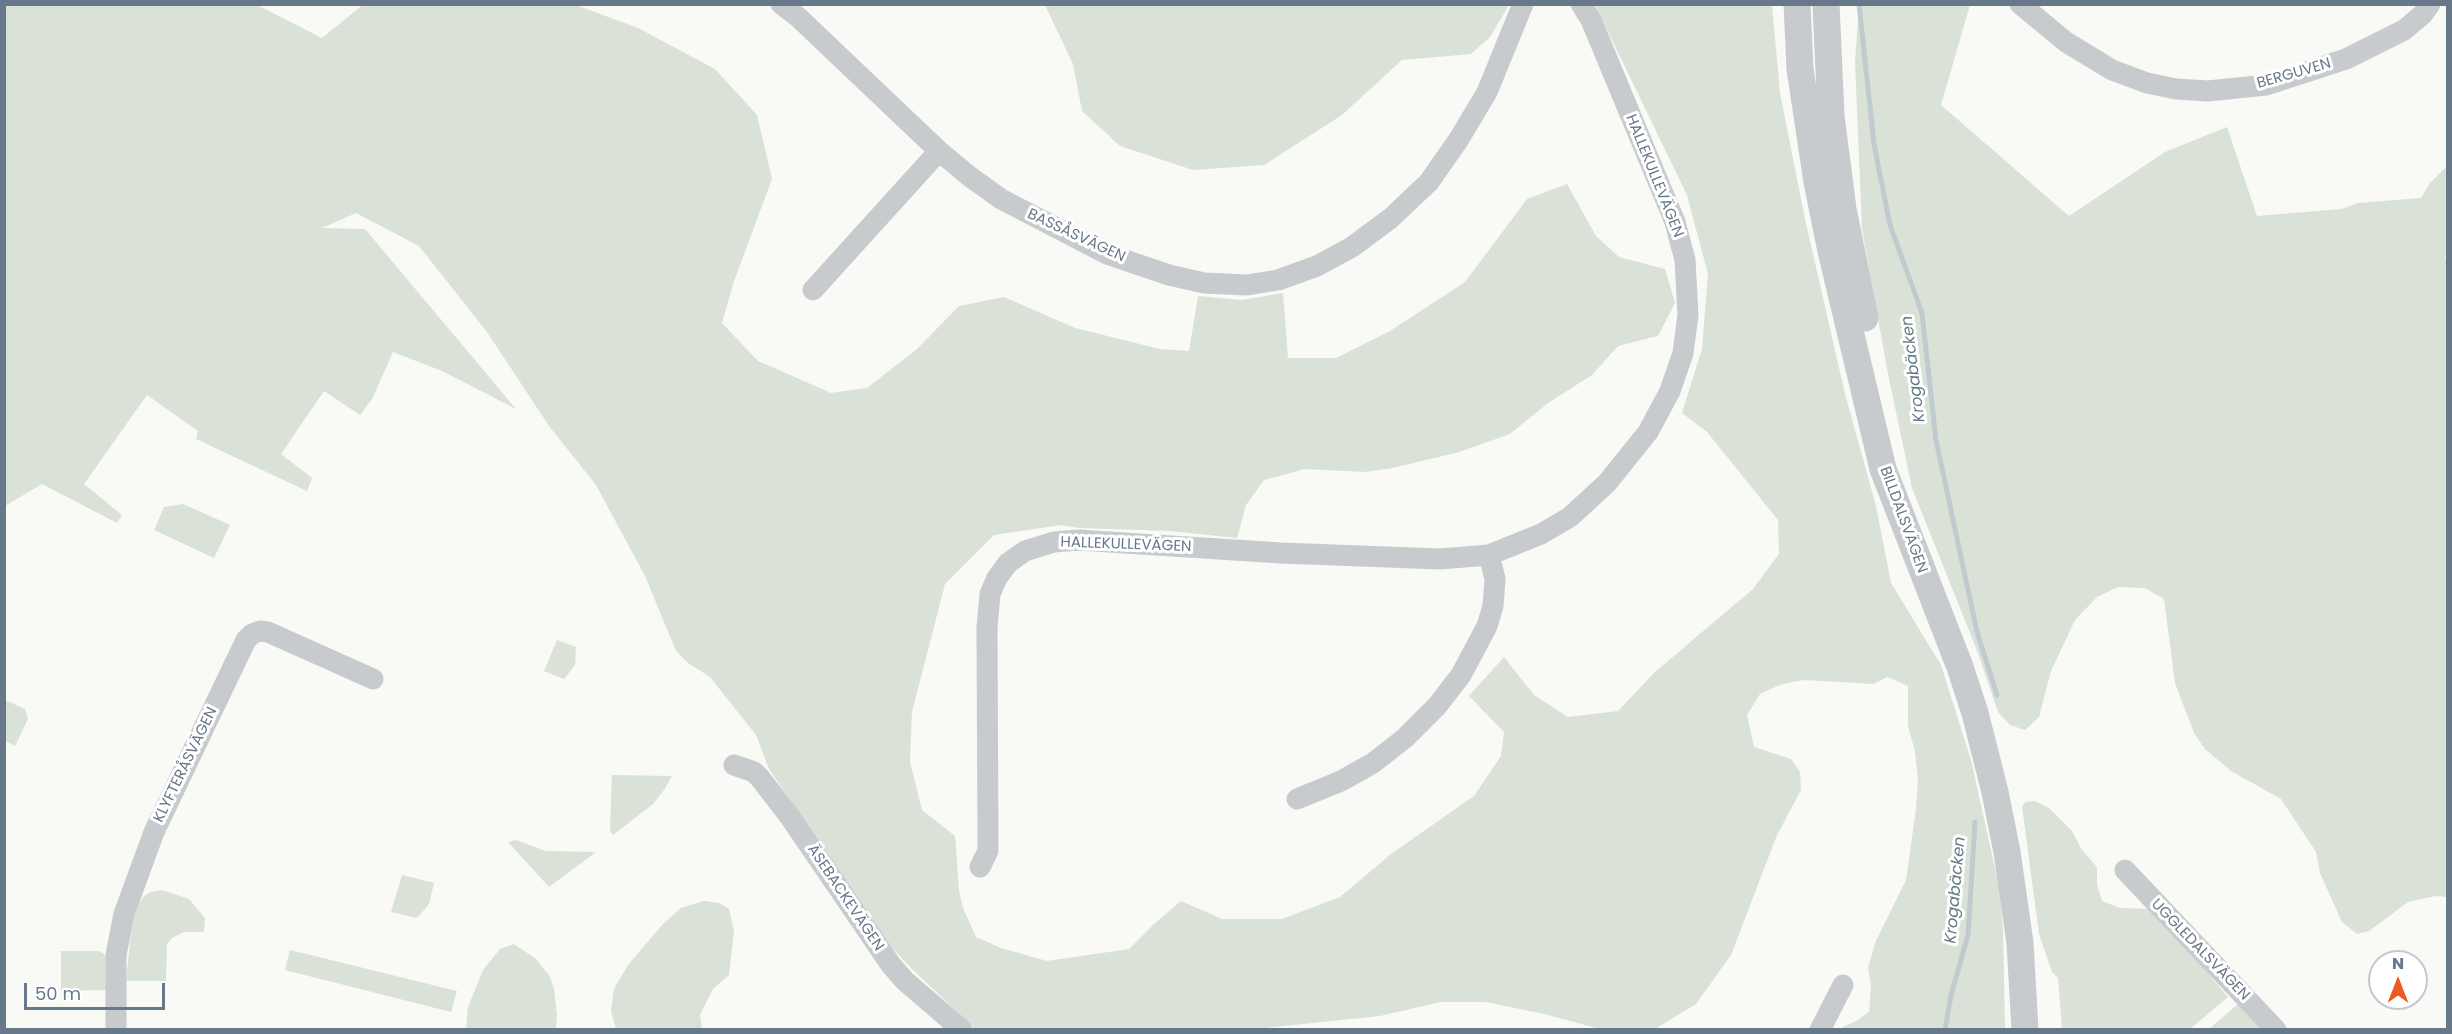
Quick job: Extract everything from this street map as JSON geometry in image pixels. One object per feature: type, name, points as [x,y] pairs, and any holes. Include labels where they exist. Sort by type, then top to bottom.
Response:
[{"type":"street","name":"BASSÅSVÄGEN","points":[[781,4],[798,17],[939,151],[1001,199],[1107,254],[1169,275],[1204,283],[1247,285],[1278,280],[1317,266],[1352,247],[1391,218],[1429,182],[1459,139],[1487,92],[1502,61],[1523,4]]},
{"type":"street","name":"HALLEKULLEVÄGEN","points":[[980,867],[988,851],[987,628],[990,594],[997,578],[1008,563],[1025,551],[1054,542],[1078,540],[1383,557],[1440,559],[1489,555],[1541,534],[1570,516],[1607,483],[1634,452],[1663,408],[1683,353],[1688,315],[1685,260],[1675,222],[1591,20],[1581,4]]},
{"type":"street","name":"BILLDALSVÄGEN","points":[[1797,4],[1800,69],[1817,182],[1880,458],[1907,535],[1960,667],[1975,713],[1995,792],[2007,852],[2020,944],[2025,1029]]},
{"type":"street","name":"BILLDALSVÄGEN","points":[[1826,4],[1831,116],[1843,209],[1876,373],[1898,466],[1912,510],[1972,663],[2003,770],[2034,944],[2040,1029]]},
{"type":"street","name":"BERGUVEN","points":[[2020,4],[2066,42],[2112,70],[2146,83],[2176,89],[2208,91],[2266,85],[2346,59],[2404,30],[2430,4]]},
{"type":"street","points":[[813,290],[939,151]]},
{"type":"street","points":[[1297,799],[1341,782],[1373,763],[1405,738],[1437,706],[1461,675],[1488,626],[1495,579],[1489,555]]},
{"type":"street","name":"KLYFTERÅSVÄGEN","points":[[116,1029],[116,955],[127,903],[154,832],[246,640],[252,634],[260,631],[268,632],[373,679]]},
{"type":"street","name":"ÄSEBACKEVÄGEN","points":[[734,765],[754,772],[760,778],[790,817],[891,965],[905,981],[962,1029]]},
{"type":"street","name":"UGGLEDALSVÄGEN","points":[[2125,870],[2276,1029]]},
{"type":"street","points":[[1820,1029],[1843,985]]},
{"type":"shaded area","points":[[364,4],[576,5],[638,28],[715,69],[757,115],[772,179],[734,281],[722,323],[758,361],[831,393],[867,388],[917,349],[959,306],[1004,297],[1075,328],[1160,349],[1189,351],[1198,296],[1242,300],[1283,293],[1288,358],[1336,358],[1390,331],[1465,282],[1527,199],[1567,184],[1596,236],[1619,257],[1665,269],[1675,303],[1658,336],[1618,346],[1592,375],[1548,403],[1510,434],[1459,452],[1393,468],[1364,472],[1305,469],[1264,480],[1246,505],[1237,538],[1170,531],[1079,528],[1061,525],[994,535],[945,584],[912,712],[910,762],[922,810],[955,836],[959,891],[963,908],[976,937],[1001,948],[1047,961],[1129,949],[1181,901],[1222,919],[1282,919],[1340,897],[1391,854],[1474,796],[1501,756],[1504,732],[1469,696],[1504,657],[1534,695],[1568,717],[1618,711],[1655,672],[1753,589],[1779,554],[1778,520],[1707,432],[1682,413],[1702,349],[1708,274],[1687,195],[1595,5],[1772,5],[1780,93],[1805,219],[1845,394],[1876,506],[1891,583],[1941,665],[1971,760],[1999,886],[2003,928],[2005,1029],[1839,1029],[1869,1012],[1871,986],[1868,968],[1875,943],[1906,880],[1916,809],[1918,780],[1915,751],[1908,726],[1908,686],[1887,677],[1874,684],[1804,680],[1782,684],[1760,694],[1747,715],[1754,747],[1791,759],[1800,772],[1801,790],[1777,835],[1731,955],[1696,1004],[1655,1029],[1600,1029],[1486,1002],[1441,1002],[1380,1016],[1255,1029],[975,1029],[882,937],[769,769],[756,735],[710,677],[688,663],[676,651],[645,576],[596,485],[549,426],[487,332],[419,246],[356,213],[322,228],[365,229],[516,409],[442,371],[393,352],[372,399],[360,415],[324,391],[281,454],[312,478],[307,491],[196,439],[198,431],[147,395],[84,484],[122,515],[117,523],[42,484],[5,506],[5,5],[257,5],[322,38]]},
{"type":"shaded area","points":[[1045,5],[1509,5],[1490,37],[1471,54],[1402,60],[1342,115],[1264,165],[1193,170],[1120,146],[1082,111],[1073,64]]},
{"type":"shaded area","points":[[1859,5],[1970,5],[1941,105],[2069,216],[2165,152],[2227,127],[2257,216],[2341,209],[2358,203],[2421,198],[2430,183],[2447,166],[2448,254],[2445,256],[2448,272],[2447,897],[2435,896],[2408,902],[2369,931],[2357,934],[2342,922],[2320,873],[2316,852],[2281,799],[2231,771],[2205,749],[2194,733],[2175,683],[2164,599],[2145,588],[2118,587],[2097,597],[2075,620],[2051,671],[2039,717],[2025,730],[2010,725],[1998,712],[1978,653],[1912,488],[1888,374],[1862,229],[1855,62]]},
{"type":"shaded area","points":[[183,504],[230,525],[214,558],[154,530],[164,507]]},
{"type":"shaded area","points":[[557,640],[576,647],[575,665],[564,679],[544,671]]},
{"type":"shaded area","points":[[5,700],[25,709],[28,719],[15,746],[5,741]]},
{"type":"shaded area","points":[[612,775],[672,776],[653,804],[613,835],[610,831]]},
{"type":"shaded area","points":[[2035,801],[2049,808],[2072,831],[2082,850],[2097,867],[2097,885],[2102,901],[2120,908],[2153,909],[2228,997],[2190,1029],[2062,1029],[2058,978],[2052,972],[2039,934],[2022,806],[2026,802]]},
{"type":"shaded area","points":[[516,840],[546,851],[596,852],[549,887],[508,842]]},
{"type":"shaded area","points":[[402,875],[434,883],[429,904],[417,918],[391,912]]},
{"type":"shaded area","points":[[162,890],[189,899],[205,918],[204,932],[184,932],[172,938],[167,944],[166,981],[126,981],[131,933],[137,906],[150,892]]},
{"type":"shaded area","points":[[704,901],[719,903],[729,909],[734,931],[729,975],[713,989],[700,1015],[702,1029],[616,1029],[611,1011],[614,989],[628,965],[662,925],[681,908]]},
{"type":"shaded area","points":[[514,944],[536,959],[550,977],[557,1015],[556,1029],[466,1029],[468,1007],[483,970],[500,949]]},
{"type":"shaded area","points":[[290,950],[457,991],[451,1012],[285,970]]},
{"type":"shaded area","points":[[61,951],[103,953],[106,957],[106,990],[61,991]]},
{"type":"shaded area","points":[[2238,1004],[2262,1030],[2208,1030]]},
{"type":"waterway","name":"Krogabäcken","points":[[1859,4],[1874,144],[1890,225],[1922,313],[1936,440],[1977,632],[1997,695]]},
{"type":"waterway","name":"Krogabäcken","points":[[1945,1030],[1951,995],[1968,935],[1975,822]]}]
